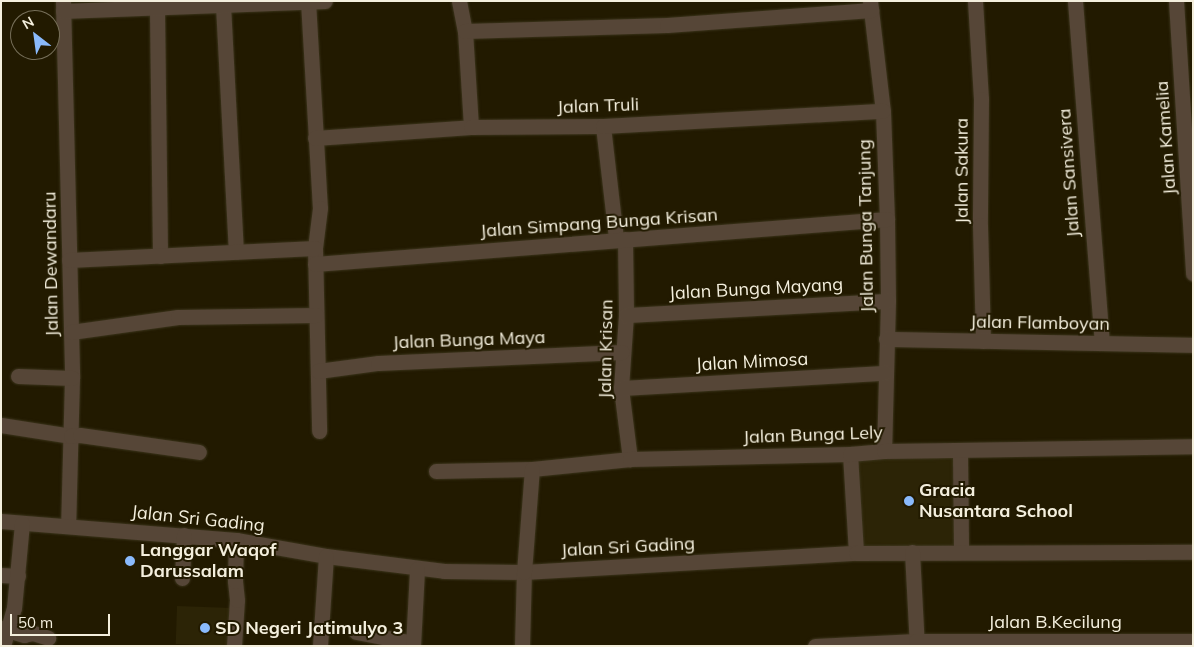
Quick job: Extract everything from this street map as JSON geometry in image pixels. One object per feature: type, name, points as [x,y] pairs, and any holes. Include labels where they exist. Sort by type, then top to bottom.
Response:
[{"type":"street","points":[[63,6],[157,9],[179,4],[223,5],[325,1]]},
{"type":"street","points":[[459,1],[465,31],[471,127]]},
{"type":"street","name":"Jalan Sakura","points":[[975,1],[981,99],[980,225],[983,341]]},
{"type":"street","name":"Jalan Sansivera","points":[[1075,1],[1102,343]]},
{"type":"street","name":"Jalan Kamelia","points":[[1176,1],[1193,273]]},
{"type":"street","points":[[308,2],[320,208],[315,248],[319,431]]},
{"type":"street","points":[[223,5],[236,252]]},
{"type":"street","name":"Jalan Dewandaru","points":[[63,6],[72,378],[68,526]]},
{"type":"street","points":[[465,31],[667,25],[871,6]]},
{"type":"street","name":"Jalan Bunga Tanjung","points":[[871,6],[883,111],[888,301],[884,451]]},
{"type":"street","points":[[157,9],[160,256]]},
{"type":"street","name":"Jalan Truli","points":[[315,138],[471,127],[603,126],[883,111]]},
{"type":"street","name":"Jalan Krisan","points":[[603,126],[621,239],[626,315],[621,388],[630,459]]},
{"type":"street","name":"Jalan Simpang Bunga Krisan","points":[[315,264],[886,219]]},
{"type":"street","points":[[69,260],[315,248]]},
{"type":"street","name":"Jalan Bunga Mayang","points":[[626,315],[888,301]]},
{"type":"street","points":[[71,332],[178,317],[316,315]]},
{"type":"street","name":"Jalan Flamboyan","points":[[886,339],[1193,345]]},
{"type":"street","name":"Jalan Bunga Maya","points":[[318,371],[378,363],[622,352]]},
{"type":"street","name":"Jalan Mimosa","points":[[621,388],[885,373]]},
{"type":"street","points":[[18,376],[72,378]]},
{"type":"street","points":[[1,425],[70,436],[199,452]]},
{"type":"street","name":"Jalan Bunga Lely","points":[[436,471],[532,470],[630,459],[850,454],[884,451],[1193,446]]},
{"type":"street","points":[[960,451],[961,551]]},
{"type":"street","points":[[850,454],[856,553]]},
{"type":"street","points":[[522,646],[524,572],[532,470]]},
{"type":"street","name":"Jalan Sri Gading","points":[[1,521],[236,540],[326,556],[417,569],[524,572],[856,553],[961,551],[1193,552]]},
{"type":"street","points":[[3,646],[4,629],[14,608],[22,523]]},
{"type":"street","points":[[182,578],[184,535]]},
{"type":"street","points":[[234,646],[237,600],[235,581],[236,540]]},
{"type":"street","points":[[912,552],[916,644]]},
{"type":"street","points":[[320,646],[326,556]]},
{"type":"street","points":[[356,632],[413,644],[417,569]]},
{"type":"street","points":[[1,576],[18,576]]},
{"type":"street","points":[[4,629],[24,636],[33,633],[48,638]]},
{"type":"street","name":"Jalan B.Kecilung","points":[[816,646],[1193,641]]},
{"type":"shaded area","name":"Gracia Nusantara School","points":[[950,455],[954,458],[954,547],[864,547],[857,462],[859,459]]},
{"type":"shaded area","name":"SD Negeri Jatimulyo 3","points":[[177,606],[232,608],[231,646],[176,644]]},
{"type":"place","name":"Gracia Nusantara School","points":[[909,501]]},
{"type":"place","name":"Langgar Waqof Darussalam","points":[[130,561]]},
{"type":"place","name":"SD Negeri Jatimulyo 3","points":[[205,628]]}]
